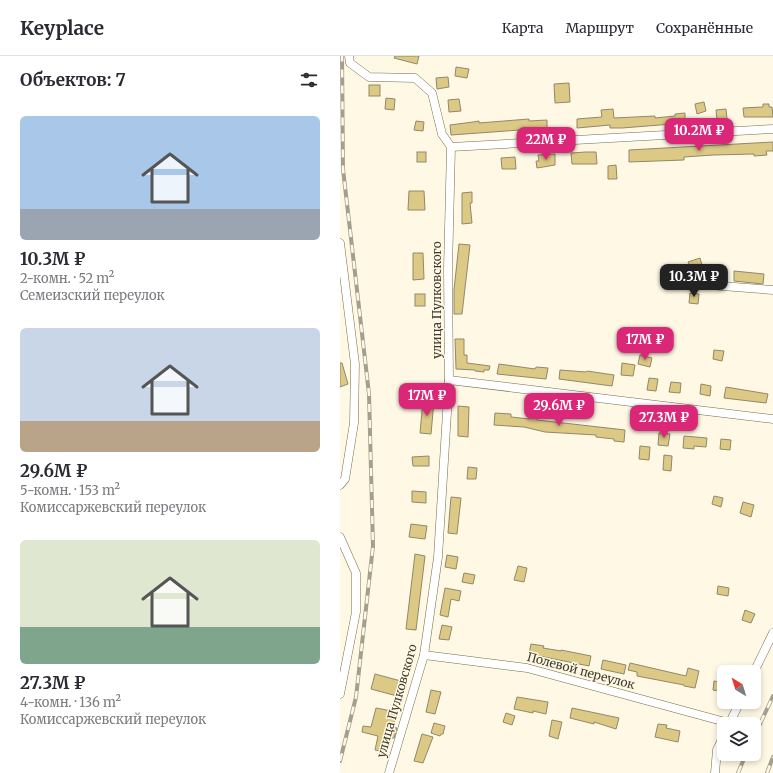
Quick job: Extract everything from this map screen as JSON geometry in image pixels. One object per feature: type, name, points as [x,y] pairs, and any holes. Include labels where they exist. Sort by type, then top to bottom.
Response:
[{"type":"street","points":[[349,56],[350,63],[369,77],[415,78],[432,93],[442,134],[451,147],[773,129]]},
{"type":"street","name":"улица Пулковского","points":[[390,773],[424,655],[438,557],[449,380],[448,269],[451,147]]},
{"type":"street","points":[[340,243],[355,364],[354,423],[345,479],[340,485]]},
{"type":"street","points":[[709,285],[773,290]]},
{"type":"street","points":[[449,380],[773,419]]},
{"type":"street","points":[[340,537],[356,573],[356,612],[340,694]]},
{"type":"street","points":[[757,665],[773,633]]},
{"type":"street","name":"Полевой переулок","points":[[424,655],[528,668],[717,721]]},
{"type":"street","points":[[715,773],[717,750]]},
{"type":"building","points":[[395,56],[419,56],[417,64],[394,58]]},
{"type":"building","points":[[456,67],[469,69],[467,78],[455,76]]},
{"type":"building","points":[[448,77],[449,87],[437,89],[436,78]]},
{"type":"building","points":[[569,83],[570,102],[555,103],[554,84]]},
{"type":"building","points":[[369,85],[380,85],[380,96],[369,96]]},
{"type":"building","points":[[386,98],[395,99],[394,110],[385,109]]},
{"type":"building","points":[[459,99],[461,111],[449,112],[448,100]]},
{"type":"building","points":[[704,102],[706,111],[697,114],[695,104]]},
{"type":"building","points":[[763,104],[769,104],[769,107],[772,107],[773,117],[744,117],[743,108],[763,107]]},
{"type":"building","points":[[613,109],[614,118],[655,116],[655,118],[675,116],[675,114],[685,113],[685,123],[622,128],[610,128],[610,125],[577,128],[577,119],[602,117],[601,110]]},
{"type":"building","points":[[726,109],[727,119],[717,120],[716,110]]},
{"type":"building","points":[[529,119],[529,121],[547,120],[547,130],[520,130],[451,135],[450,125],[479,121],[479,123]]},
{"type":"building","points":[[416,121],[424,122],[423,131],[414,130]]},
{"type":"building","points":[[773,142],[773,151],[766,151],[767,155],[713,155],[684,157],[684,160],[629,162],[629,150]]},
{"type":"building","points":[[417,152],[426,152],[426,162],[417,162]]},
{"type":"building","points":[[596,152],[597,164],[572,164],[571,153]]},
{"type":"building","points":[[555,154],[555,165],[537,168],[536,161],[539,161],[538,155]]},
{"type":"building","points":[[515,157],[516,169],[502,169],[501,158]]},
{"type":"building","points":[[616,165],[617,179],[608,179],[608,166]]},
{"type":"building","points":[[409,191],[424,191],[425,210],[408,210]]},
{"type":"building","points":[[472,192],[472,203],[470,203],[472,223],[462,224],[462,193]]},
{"type":"building","points":[[459,244],[470,245],[462,314],[454,314],[454,290]]},
{"type":"building","points":[[413,253],[423,253],[424,279],[413,280]]},
{"type":"building","points":[[700,258],[703,269],[691,272],[688,262]]},
{"type":"building","points":[[734,271],[764,274],[763,284],[734,281]]},
{"type":"building","points":[[690,293],[699,294],[698,304],[689,303]]},
{"type":"building","points":[[415,294],[425,294],[425,306],[415,306]]},
{"type":"building","points":[[455,339],[464,339],[464,355],[467,355],[467,363],[490,366],[489,370],[484,370],[484,372],[456,369]]},
{"type":"building","points":[[714,350],[724,351],[722,361],[713,359]]},
{"type":"building","points":[[640,355],[652,358],[650,367],[638,364]]},
{"type":"building","points":[[340,363],[342,363],[348,384],[340,387]]},
{"type":"building","points":[[622,363],[635,365],[633,376],[621,375]]},
{"type":"building","points":[[499,364],[535,369],[536,367],[548,368],[546,379],[497,374]]},
{"type":"building","points":[[560,370],[587,371],[614,375],[612,386],[559,379]]},
{"type":"building","points":[[649,378],[658,379],[656,391],[647,390]]},
{"type":"building","points":[[671,382],[681,383],[680,393],[669,392]]},
{"type":"building","points":[[701,384],[711,386],[710,396],[700,394]]},
{"type":"building","points":[[726,387],[768,394],[766,403],[724,398]]},
{"type":"building","points":[[423,400],[434,401],[431,434],[420,433]]},
{"type":"building","points":[[458,406],[469,407],[468,437],[458,436]]},
{"type":"building","points":[[495,413],[511,414],[511,417],[530,419],[530,417],[537,418],[537,420],[625,430],[624,442],[596,437],[596,435],[545,432],[524,427],[494,425]]},
{"type":"building","points":[[659,433],[670,434],[668,446],[658,445]]},
{"type":"building","points":[[684,436],[707,438],[706,447],[694,446],[694,449],[683,448]]},
{"type":"building","points":[[721,439],[731,440],[730,450],[720,449]]},
{"type":"building","points":[[640,446],[650,447],[649,460],[639,459]]},
{"type":"building","points":[[664,455],[672,456],[671,471],[663,470]]},
{"type":"building","points":[[429,456],[429,466],[413,466],[412,457]]},
{"type":"building","points":[[468,467],[477,468],[476,479],[467,479]]},
{"type":"building","points":[[412,491],[426,492],[426,503],[412,502]]},
{"type":"building","points":[[714,496],[723,498],[721,507],[712,504]]},
{"type":"building","points":[[451,497],[461,498],[457,534],[448,533]]},
{"type":"building","points":[[743,502],[754,505],[751,517],[740,513]]},
{"type":"building","points":[[411,524],[427,526],[425,539],[409,537]]},
{"type":"building","points":[[415,554],[425,556],[416,630],[406,629]]},
{"type":"building","points":[[447,555],[458,557],[456,569],[445,567]]},
{"type":"building","points":[[518,566],[527,568],[524,582],[514,580]]},
{"type":"building","points":[[464,573],[475,575],[473,584],[462,582]]},
{"type":"building","points":[[718,586],[729,588],[728,596],[717,594]]},
{"type":"building","points":[[445,588],[461,591],[459,601],[451,599],[448,617],[440,615]]},
{"type":"building","points":[[745,610],[755,614],[751,623],[742,620]]},
{"type":"building","points":[[442,625],[452,627],[449,640],[439,639]]},
{"type":"building","points":[[531,644],[544,646],[543,648],[591,656],[589,666],[529,654]]},
{"type":"building","points":[[603,660],[626,665],[624,674],[601,669]]},
{"type":"building","points":[[630,663],[686,676],[688,668],[699,671],[695,688],[637,676],[637,672],[628,670]]},
{"type":"building","points":[[375,674],[401,681],[397,696],[371,689]]},
{"type":"building","points":[[714,681],[717,682],[717,691],[713,690]]},
{"type":"building","points":[[431,690],[441,692],[435,714],[426,712]]},
{"type":"building","points":[[517,697],[548,702],[546,714],[514,709]]},
{"type":"building","points":[[376,708],[397,712],[393,727],[397,728],[394,738],[390,738],[387,752],[375,750],[378,736],[362,732],[363,726],[371,727]]},
{"type":"building","points":[[572,708],[619,718],[616,729],[594,722],[594,724],[570,718]]},
{"type":"building","points":[[506,713],[515,716],[512,725],[503,722]]},
{"type":"building","points":[[552,720],[562,722],[558,739],[549,736]]},
{"type":"building","points":[[434,723],[445,726],[443,734],[440,736],[431,733]]},
{"type":"building","points":[[658,724],[667,725],[666,728],[680,731],[678,742],[655,737]]},
{"type":"building","points":[[422,734],[433,737],[423,763],[414,761]]},
{"type":"railway","points":[[340,761],[356,697],[373,546],[369,394],[343,169],[342,56]]},
{"type":"railway","points":[[761,722],[773,696]]},
{"type":"railway","points":[[767,773],[773,757]]},
{"type":"railway","points":[[738,773],[743,761]]}]
